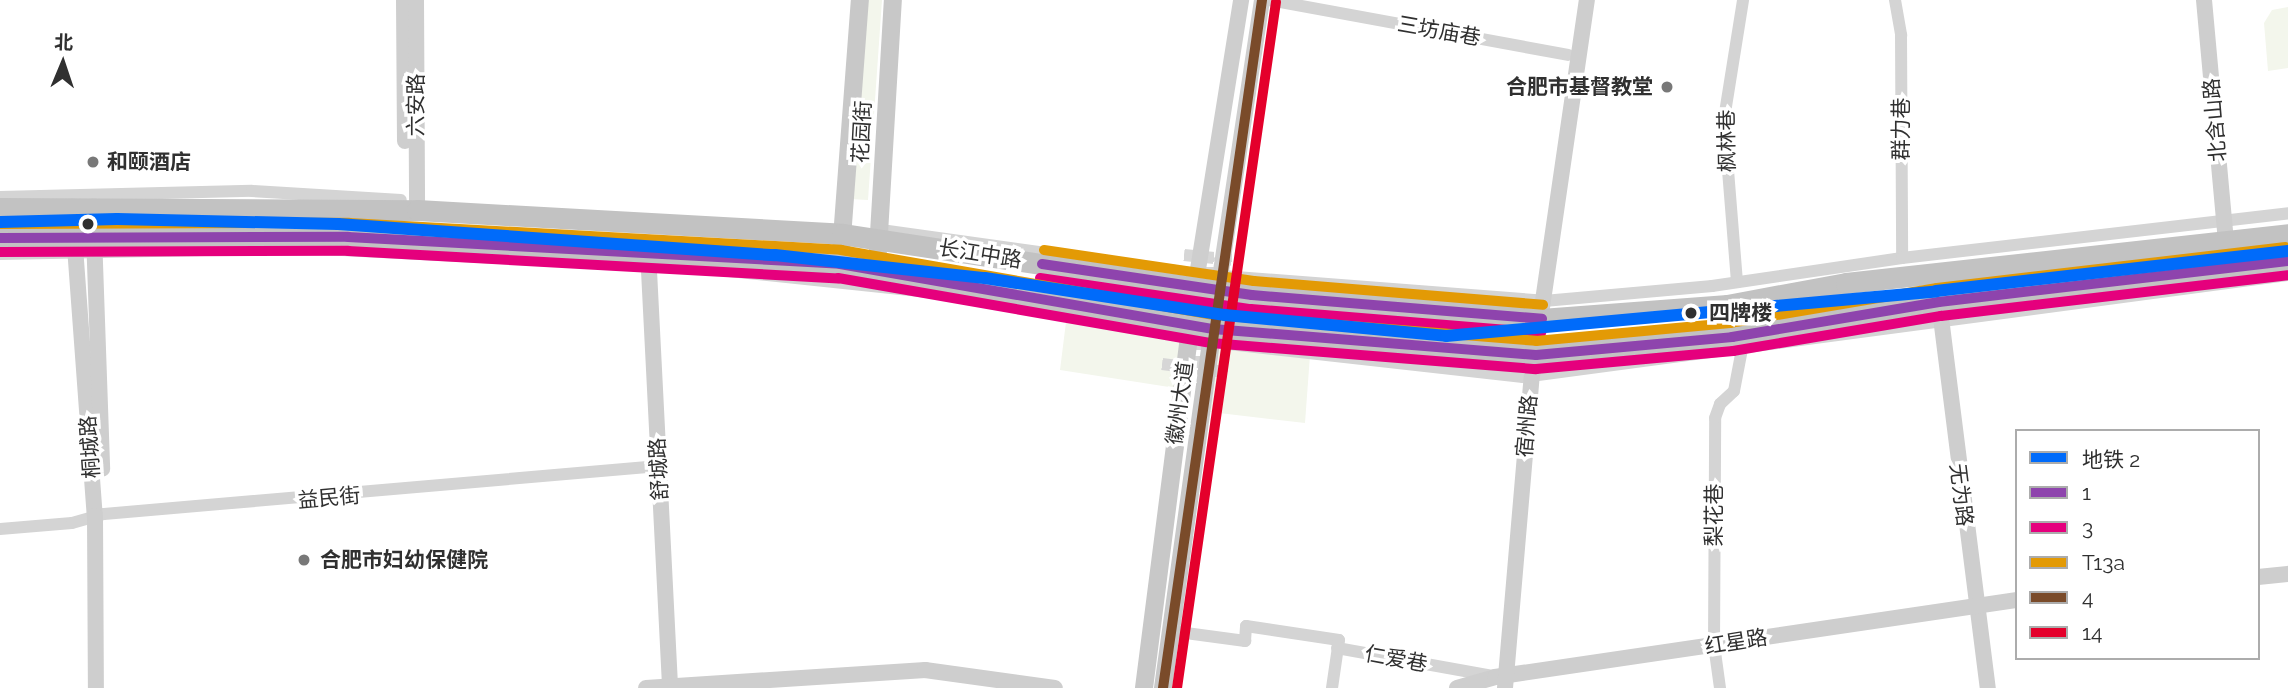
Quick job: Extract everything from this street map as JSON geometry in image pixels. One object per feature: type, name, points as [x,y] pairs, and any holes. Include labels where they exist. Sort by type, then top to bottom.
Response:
[{"type":"highway","name":"长江中路","points":[[0,208],[411,206],[843,230],[1219,284],[1538,310],[1727,305],[1846,283],[2225,229],[2288,234]]},
{"type":"highway","name":"长江中路","points":[[0,238],[85,244],[348,237],[649,258],[877,267],[1212,336],[1529,366],[1732,337],[1939,312],[2288,261]]},
{"type":"main road","name":"花园街","points":[[841,264],[860,0]]},
{"type":"main road","name":"花园街","points":[[877,267],[892,0]]},
{"type":"main road","name":"徽州大道","points":[[1144,688],[1196,281]]},
{"type":"main road","name":"徽州大道","points":[[1163,688],[1219,284]]},
{"type":"street","name":"六安路","points":[[404,0],[411,206]]},
{"type":"street","name":"六安路","points":[[411,206],[416,0]]},
{"type":"street","name":"徽州大道","points":[[1196,281],[1241,0]]},
{"type":"street","name":"徽州大道","points":[[1219,284],[1262,0]]},
{"type":"street","name":"三坊庙巷","points":[[1269,0],[1568,55]]},
{"type":"street","name":"宿州路","points":[[1538,310],[1577,0]]},
{"type":"street","name":"宿州路","points":[[1500,682],[1529,366],[1587,0]]},
{"type":"street","name":"枫林巷","points":[[1737,282],[1723,131],[1743,0]]},
{"type":"street","name":"群力巷","points":[[1895,0],[1900,35],[1902,258]]},
{"type":"street","name":"北含山路","points":[[2204,0],[2225,229]]},
{"type":"street","points":[[0,197],[252,191],[411,206]]},
{"type":"street","name":"桐城路","points":[[82,206],[99,515],[104,688]]},
{"type":"street","points":[[1538,310],[1902,258],[2225,229],[2288,213]]},
{"type":"street","points":[[0,254],[85,244]]},
{"type":"street","points":[[649,258],[967,295],[1189,331]]},
{"type":"street","name":"舒城路","points":[[649,258],[670,686]]},
{"type":"street","points":[[1529,366],[1742,349],[1939,312],[2288,275]]},
{"type":"street","name":"无为路","points":[[1939,312],[1987,688]]},
{"type":"street","name":"梨花巷","points":[[1720,688],[1714,645],[1715,418],[1720,404],[1734,391],[1742,349]]},
{"type":"street","name":"益民街","points":[[0,529],[99,515],[659,466]]},
{"type":"street","name":"桐城路","points":[[96,688],[99,515]]},
{"type":"street","points":[[2260,577],[2288,574]]},
{"type":"street","name":"红星路","points":[[1457,688],[1714,645],[1975,604],[2015,600]]},
{"type":"street","name":"仁爱巷","points":[[1171,631],[1245,641],[1246,626],[1339,640],[1337,648],[1500,682]]},
{"type":"street","points":[[1332,688],[1337,648]]},
{"type":"street","points":[[646,688],[925,670],[1055,688]]},
{"type":"shaded area","points":[[865,0],[882,0],[868,200],[849,199]]},
{"type":"shaded area","points":[[2288,7],[2288,68],[2268,71],[2264,23],[2272,10]]},
{"type":"shaded area","points":[[1067,314],[1189,337],[1182,389],[1060,370]]},
{"type":"shaded area","points":[[1211,342],[1310,355],[1305,423],[1202,411]]},
{"type":"tunnel","points":[[1184,255],[1235,260]]},
{"type":"tunnel","points":[[1196,368],[1209,257]]},
{"type":"tunnel","points":[[1162,364],[1232,373]]},
{"type":"metro line","name":"2","points":[[0,222],[117,219],[338,224],[775,255],[985,278],[1225,315],[1446,336],[1936,291],[2288,251]]},
{"type":"transit line","name":"4","points":[[1163,688],[1262,0]]},
{"type":"transit line","name":"14","points":[[1177,688],[1276,2]]},
{"type":"transit line","name":"T13a","points":[[0,224],[349,223],[841,250],[1215,315],[1536,341],[1730,323],[1937,288],[2286,247]]},
{"type":"transit line","name":"1","points":[[0,238],[348,237],[840,264],[1213,329],[1536,355],[1732,337],[1939,302],[2288,261]]},
{"type":"transit line","name":"T13a","points":[[1044,250],[1254,281],[1543,305]]},
{"type":"transit line","name":"3","points":[[0,252],[348,251],[838,278],[1211,343],[1536,369],[1733,351],[1941,316],[2288,275]]},
{"type":"transit line","name":"1","points":[[1042,264],[1252,295],[1542,319]]},
{"type":"transit line","name":"3","points":[[1040,278],[1251,309],[1541,333]]},
{"type":"place","name":"合肥市基督教堂","points":[[1667,87]]},
{"type":"place","name":"和颐酒店","points":[[93,162]]},
{"type":"place","name":"四牌楼","points":[[1691,313]]},
{"type":"place","name":"合肥市妇幼保健院","points":[[304,560]]}]
